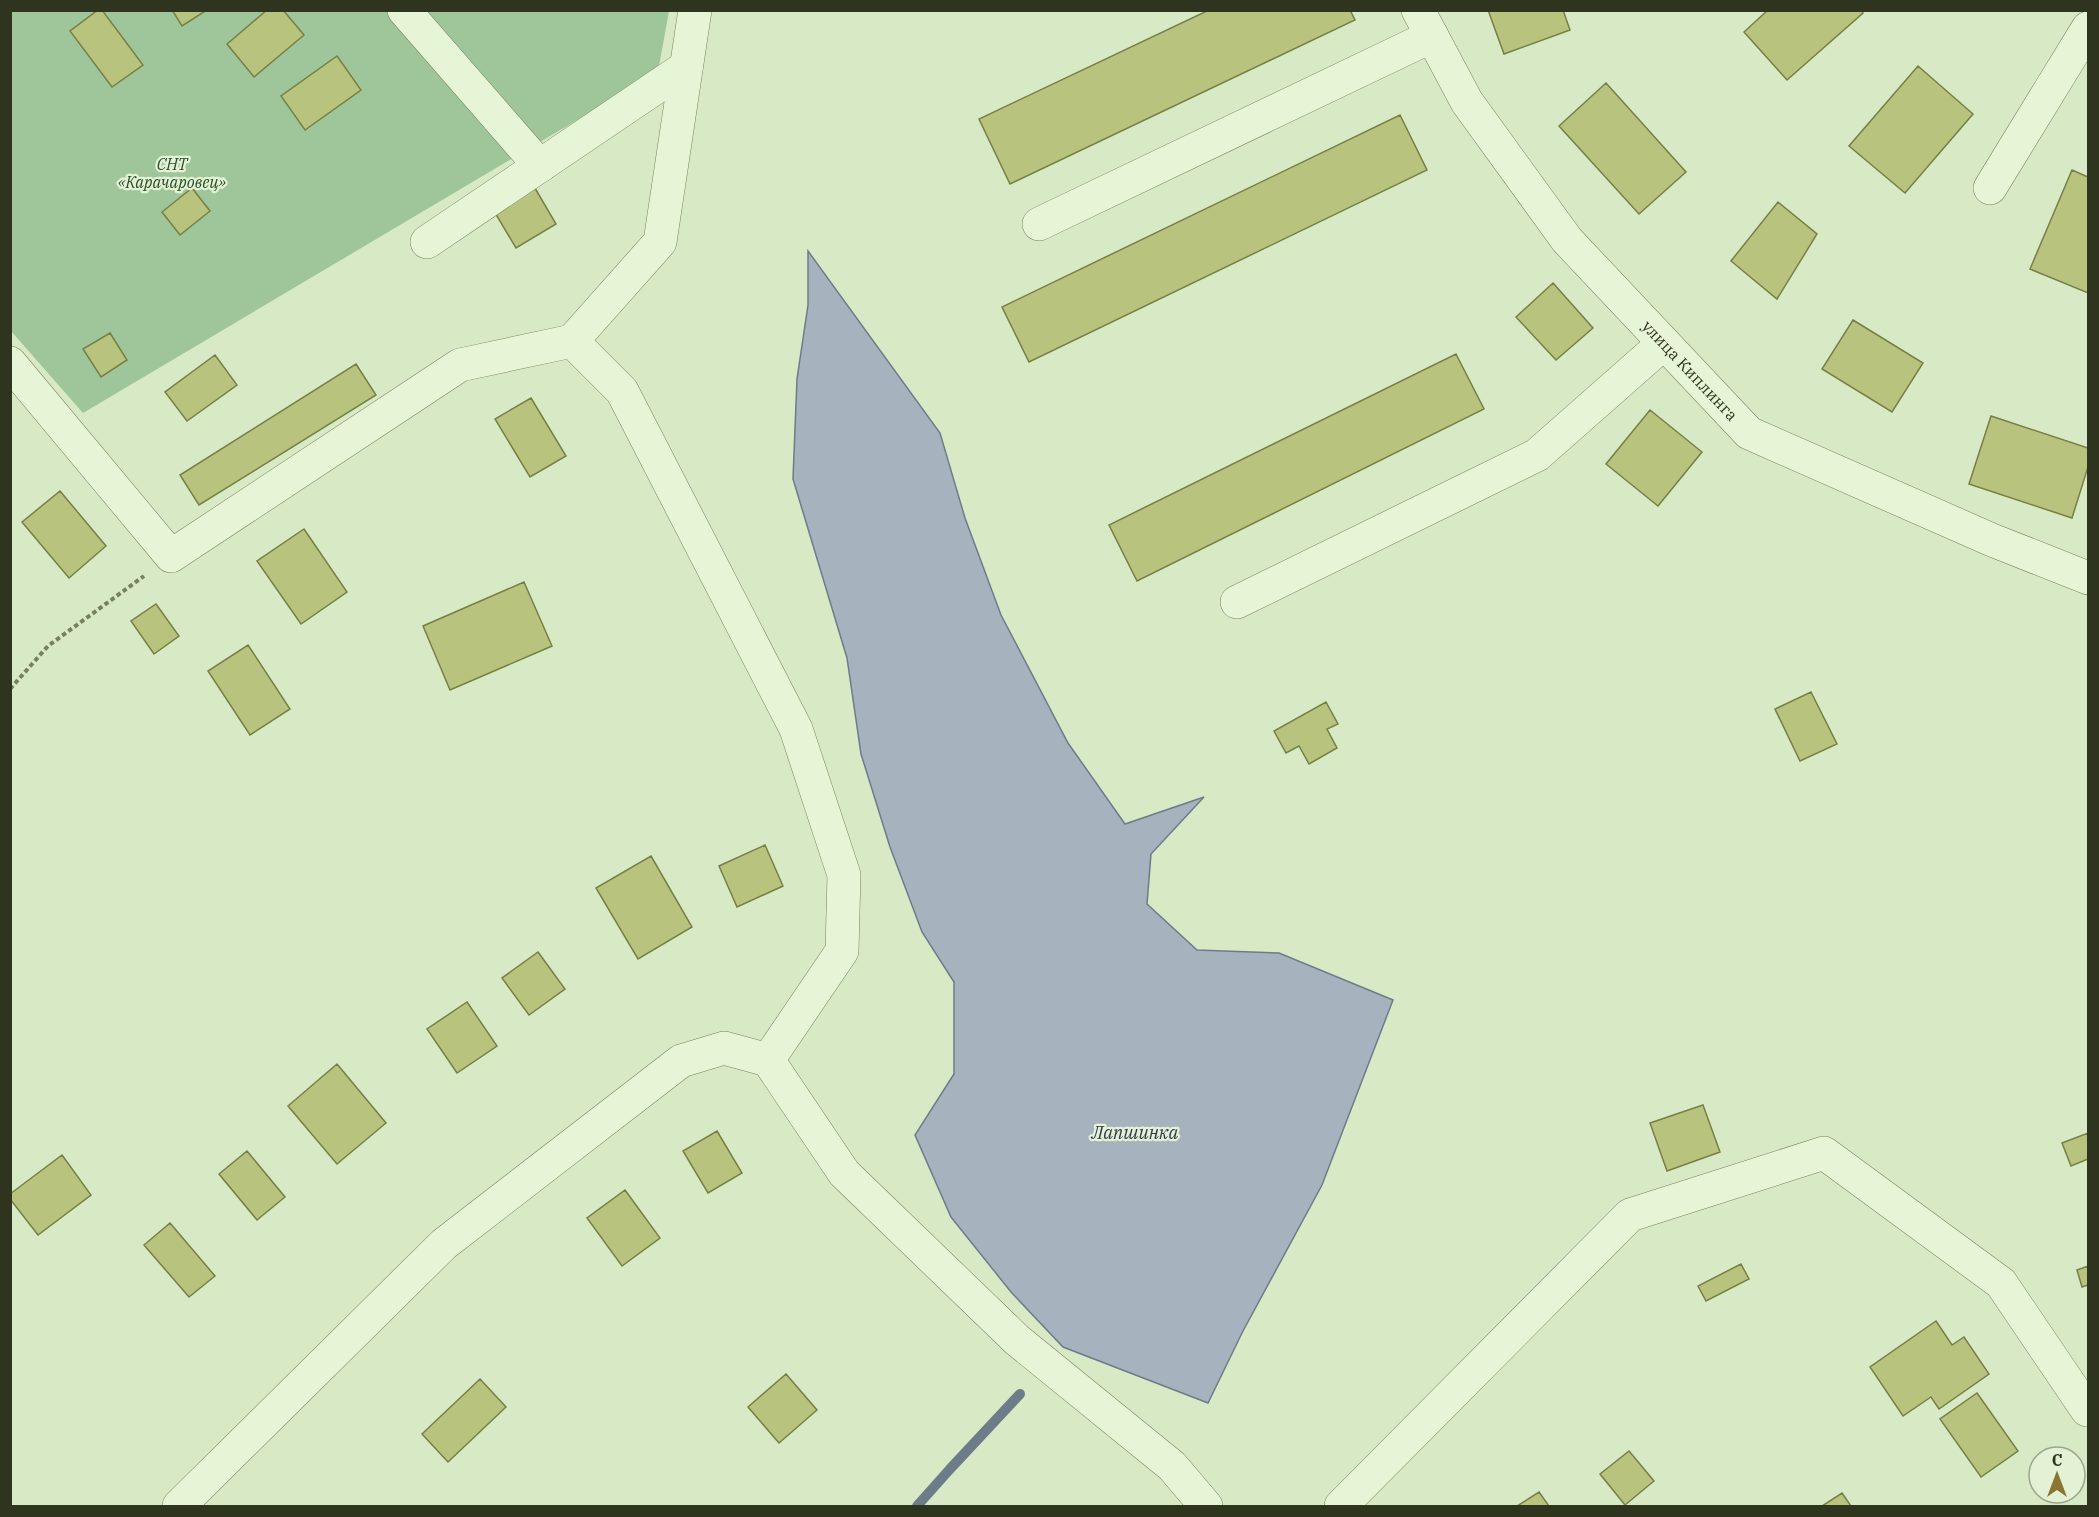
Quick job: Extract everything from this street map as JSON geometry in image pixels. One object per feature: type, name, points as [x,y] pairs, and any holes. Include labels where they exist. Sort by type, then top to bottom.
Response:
[{"type":"street","points":[[404,10],[540,166]]},
{"type":"street","points":[[10,363],[171,556],[460,365],[572,341],[660,242],[695,10]]},
{"type":"street","points":[[1040,224],[1425,23]]},
{"type":"street","name":"улица Киплинга","points":[[1425,23],[1467,102],[1567,240],[1749,434],[1992,540],[2088,578]]},
{"type":"street","points":[[1990,188],[2088,28]]},
{"type":"street","points":[[427,242],[686,68]]},
{"type":"street","points":[[572,341],[622,390],[791,719],[844,875],[842,951],[768,1060]]},
{"type":"street","points":[[1237,602],[1537,455],[1664,343]]},
{"type":"street","points":[[178,1506],[444,1244],[681,1061],[724,1048],[768,1060],[844,1173],[1017,1340],[1172,1466],[1206,1506]]},
{"type":"street","points":[[1341,1506],[1630,1215],[1824,1153],[2001,1283],[2087,1410]]},
{"type":"path","points":[[10,689],[48,646],[171,556]]},
{"type":"green space","name":"СНТ «Карачаровец»","points":[[10,11],[669,11],[658,72],[83,413],[11,331]]},
{"type":"water","name":"Лапшинка","points":[[808,251],[940,433],[965,518],[1001,615],[1068,743],[1125,824],[1204,797],[1151,854],[1147,904],[1197,950],[1279,953],[1393,1000],[1322,1185],[1243,1331],[1208,1403],[1063,1347],[1011,1292],[951,1217],[915,1135],[954,1074],[954,982],[922,932],[890,847],[861,754],[847,658],[793,479],[797,379],[808,305]]},
{"type":"building","points":[[98,10],[102,10],[143,65],[112,87],[70,31]]},
{"type":"building","points":[[172,10],[207,10],[182,26]]},
{"type":"building","points":[[267,10],[283,10],[304,35],[254,77],[227,44]]},
{"type":"building","points":[[1209,10],[1350,10],[1355,20],[1010,184],[979,119]]},
{"type":"building","points":[[1488,10],[1563,10],[1570,30],[1504,54]]},
{"type":"building","points":[[1768,10],[1861,10],[1863,13],[1787,80],[1744,32]]},
{"type":"building","points":[[337,56],[361,90],[305,130],[281,96]]},
{"type":"building","points":[[1918,66],[1973,114],[1905,193],[1849,146]]},
{"type":"building","points":[[1606,83],[1686,172],[1639,214],[1559,126]]},
{"type":"building","points":[[1400,115],[1427,170],[1029,362],[1002,307]]},
{"type":"building","points":[[2072,170],[2088,177],[2088,293],[2030,269]]},
{"type":"building","points":[[532,183],[556,224],[516,248],[491,206]]},
{"type":"building","points":[[192,188],[210,211],[180,235],[162,212]]},
{"type":"building","points":[[1778,202],[1817,234],[1777,299],[1731,261]]},
{"type":"building","points":[[1553,283],[1593,328],[1556,360],[1516,317]]},
{"type":"building","points":[[1853,320],[1923,363],[1892,412],[1822,369]]},
{"type":"building","points":[[110,333],[127,360],[101,377],[83,349]]},
{"type":"building","points":[[1456,354],[1484,409],[1137,581],[1109,525]]},
{"type":"building","points":[[215,355],[237,385],[187,421],[165,392]]},
{"type":"building","points":[[356,364],[376,395],[199,505],[180,475]]},
{"type":"building","points":[[531,398],[566,456],[530,477],[495,419]]},
{"type":"building","points":[[1650,410],[1702,452],[1658,506],[1606,464]]},
{"type":"building","points":[[1991,416],[2088,448],[2088,467],[2072,518],[1969,484]]},
{"type":"building","points":[[60,491],[106,546],[69,578],[22,522]]},
{"type":"building","points":[[304,529],[347,592],[301,624],[257,561]]},
{"type":"building","points":[[524,582],[552,646],[450,690],[423,626]]},
{"type":"building","points":[[156,604],[179,636],[154,654],[131,621]]},
{"type":"building","points":[[248,645],[290,709],[250,735],[208,671]]},
{"type":"building","points":[[1811,692],[1837,744],[1800,761],[1775,709]]},
{"type":"building","points":[[1326,702],[1338,724],[1327,729],[1337,748],[1309,764],[1299,746],[1286,753],[1274,731]]},
{"type":"building","points":[[765,845],[783,886],[737,907],[719,866]]},
{"type":"building","points":[[651,856],[692,927],[638,959],[596,888]]},
{"type":"building","points":[[538,952],[565,989],[529,1015],[502,978]]},
{"type":"building","points":[[467,1002],[497,1046],[457,1073],[427,1029]]},
{"type":"building","points":[[337,1064],[386,1123],[337,1164],[288,1106]]},
{"type":"building","points":[[1703,1105],[1720,1152],[1667,1171],[1650,1123]]},
{"type":"building","points":[[717,1131],[742,1173],[708,1193],[683,1151]]},
{"type":"building","points":[[2088,1133],[2088,1159],[2071,1166],[2062,1143]]},
{"type":"building","points":[[247,1151],[285,1197],[257,1220],[219,1174]]},
{"type":"building","points":[[62,1155],[91,1195],[38,1235],[10,1199],[10,1194]]},
{"type":"building","points":[[625,1190],[660,1238],[622,1266],[587,1218]]},
{"type":"building","points":[[170,1223],[215,1276],[189,1297],[144,1245]]},
{"type":"building","points":[[1741,1264],[1749,1279],[1706,1301],[1698,1286]]},
{"type":"building","points":[[2088,1266],[2088,1285],[2082,1287],[2077,1270]]},
{"type":"building","points":[[1936,1321],[1952,1345],[1964,1337],[1989,1374],[1939,1409],[1931,1397],[1903,1416],[1870,1367]]},
{"type":"building","points":[[786,1374],[817,1410],[779,1443],[748,1407]]},
{"type":"building","points":[[480,1379],[506,1407],[448,1462],[422,1434]]},
{"type":"building","points":[[1977,1393],[2018,1451],[1981,1477],[1940,1419]]},
{"type":"building","points":[[1629,1451],[1654,1481],[1625,1505],[1600,1474]]},
{"type":"building","points":[[1539,1492],[1549,1506],[1517,1506]]},
{"type":"building","points":[[1842,1493],[1851,1506],[1822,1506]]},
{"type":"waterway","points":[[917,1506],[1020,1394]]}]
